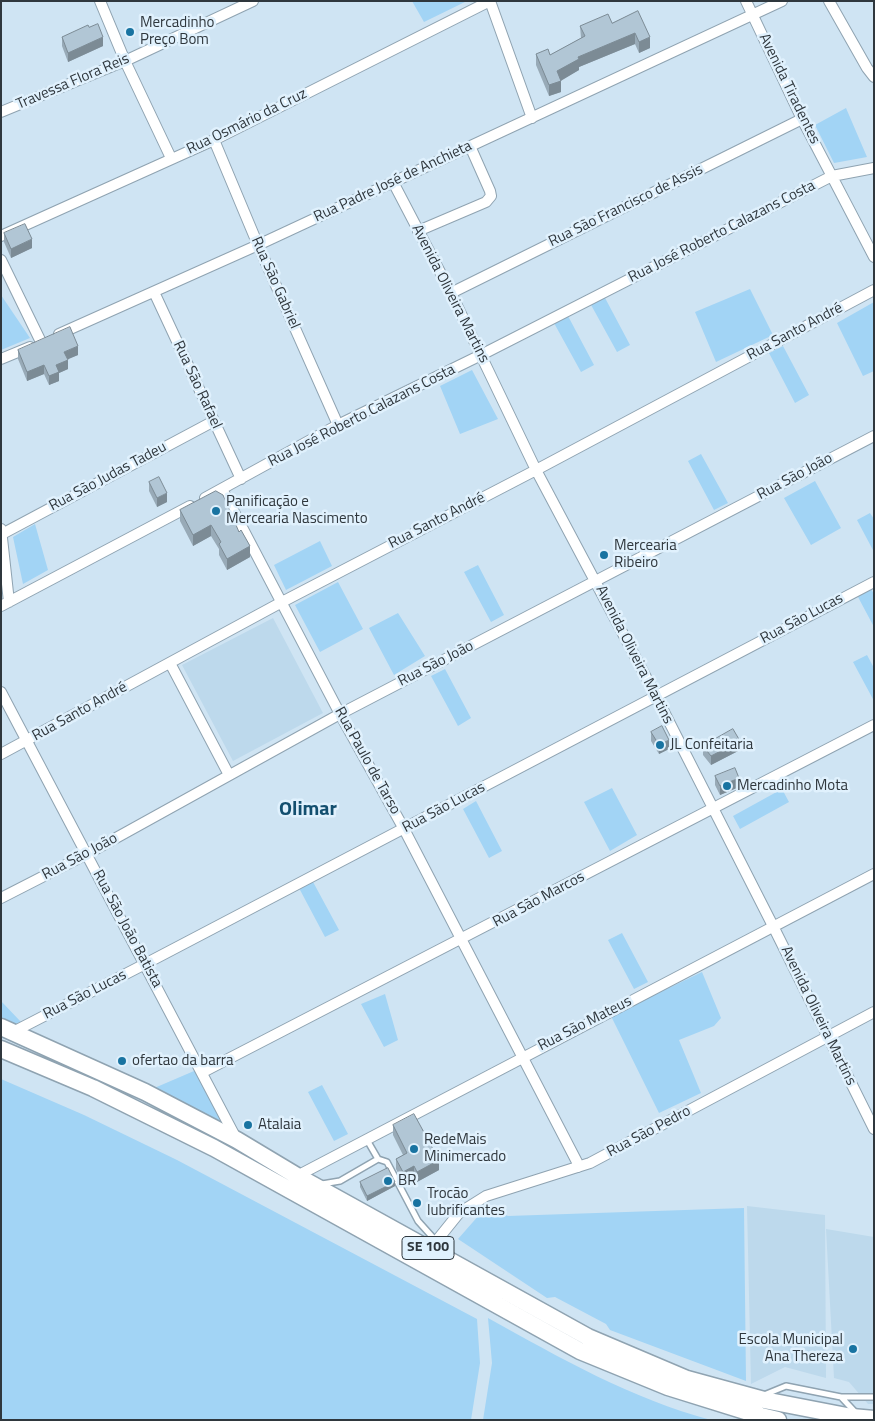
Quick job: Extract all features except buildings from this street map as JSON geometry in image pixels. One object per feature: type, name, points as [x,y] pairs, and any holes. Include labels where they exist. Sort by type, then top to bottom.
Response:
[{"type":"main road","name":"SE 100","points":[[7,1029],[145,1092],[238,1140],[297,1176],[433,1245],[459,1266],[590,1347],[687,1379],[758,1398],[868,1419]]},
{"type":"main road","name":"SE 100","points":[[1,1049],[93,1088],[214,1148],[668,1387],[778,1420]]},
{"type":"street","points":[[100,1],[125,61],[171,158]]},
{"type":"street","name":"Travessa Flora Reis","points":[[1,112],[125,61],[253,1]]},
{"type":"street","points":[[490,1],[532,118]]},
{"type":"street","name":"Rua Osmário da Cruz","points":[[1,236],[214,140],[490,1]]},
{"type":"street","name":"Avenida Tiradentes","points":[[746,1],[802,119],[874,258]]},
{"type":"street","name":"Rua Padre José de Anchieta","points":[[1,359],[258,245],[754,16],[782,1]]},
{"type":"street","points":[[829,1],[874,77]]},
{"type":"street","name":"Rua São Francisco de Assis","points":[[450,293],[802,119]]},
{"type":"street","name":"Rua São Gabriel","points":[[214,140],[258,245],[338,425]]},
{"type":"street","points":[[418,231],[486,202],[491,196],[470,146]]},
{"type":"street","points":[[832,176],[874,168]]},
{"type":"street","name":"Rua José Roberto Calazans Costa","points":[[5,604],[241,479],[338,425],[832,176]]},
{"type":"street","name":"Avenida Oliveira Martins","points":[[393,182],[450,293],[536,470],[656,696],[874,1128]]},
{"type":"street","points":[[1,260],[41,342]]},
{"type":"street","name":"Rua Santo André","points":[[1,754],[282,602],[536,470],[874,290]]},
{"type":"street","name":"Rua São Rafael","points":[[154,292],[241,479]]},
{"type":"street","name":"Rua São Judas Tadeu","points":[[2,534],[214,421]]},
{"type":"street","name":"Rua São João","points":[[1,898],[87,854],[340,714],[874,436]]},
{"type":"street","name":"Rua Paulo de Tarso","points":[[222,489],[340,714],[404,828],[578,1167]]},
{"type":"street","points":[[1,529],[5,604]]},
{"type":"street","name":"Rua São Lucas","points":[[7,1029],[145,964],[874,582]]},
{"type":"street","points":[[170,663],[229,775]]},
{"type":"street","name":"Rua São João Batista","points":[[1,692],[238,1140]]},
{"type":"street","name":"Rua São Marcos","points":[[203,1072],[874,725]]},
{"type":"street","name":"Rua São Mateus","points":[[297,1176],[874,874]]},
{"type":"street","name":"Rua São Pedro","points":[[433,1245],[459,1213],[486,1196],[590,1163],[874,1012]]},
{"type":"lane","points":[[366,1139],[378,1159],[387,1162],[433,1245]]},
{"type":"lane","points":[[314,1185],[340,1182],[378,1159]]},
{"type":"lane","points":[[758,1398],[786,1386],[840,1397],[874,1397]]},
{"type":"lane","points":[[840,1397],[868,1419]]},
{"type":"shaded area","points":[[412,1],[467,1],[424,22]]},
{"type":"shaded area","points":[[846,108],[867,157],[834,163],[815,125]]},
{"type":"shaded area","points":[[750,289],[773,335],[716,362],[695,312]]},
{"type":"shaded area","points":[[1,295],[30,338],[1,350]]},
{"type":"shaded area","points":[[604,296],[630,345],[617,352],[590,303]]},
{"type":"shaded area","points":[[874,302],[874,371],[863,376],[837,323]]},
{"type":"shaded area","points":[[568,316],[594,365],[581,372],[554,323]]},
{"type":"shaded area","points":[[783,346],[809,395],[795,403],[769,353]]},
{"type":"shaded area","points":[[472,370],[498,419],[460,434],[440,386]]},
{"type":"shaded area","points":[[701,454],[728,503],[714,510],[688,461]]},
{"type":"shaded area","points":[[815,481],[841,528],[811,545],[784,498]]},
{"type":"shaded area","points":[[870,513],[874,519],[874,552],[857,520]]},
{"type":"shaded area","points":[[35,524],[48,570],[23,584],[13,537]]},
{"type":"shaded area","points":[[320,541],[332,566],[286,590],[274,565]]},
{"type":"shaded area","points":[[478,565],[504,615],[491,622],[464,572]]},
{"type":"shaded area","points":[[338,582],[363,629],[320,652],[295,605]]},
{"type":"shaded area","points":[[871,589],[874,594],[874,627],[858,597]]},
{"type":"shaded area","points":[[398,613],[425,656],[394,675],[369,628]]},
{"type":"shaded area","points":[[273,618],[323,713],[233,761],[182,665]]},
{"type":"shaded area","points":[[867,655],[874,668],[874,701],[853,662]]},
{"type":"shaded area","points":[[445,669],[471,718],[458,726],[431,676]]},
{"type":"shaded area","points":[[612,788],[637,835],[610,851],[584,802]]},
{"type":"shaded area","points":[[782,789],[789,802],[740,829],[733,816]]},
{"type":"shaded area","points":[[476,801],[502,851],[489,858],[463,809]]},
{"type":"shaded area","points":[[312,880],[339,930],[325,937],[299,888]]},
{"type":"shaded area","points":[[622,933],[648,982],[634,989],[608,940]]},
{"type":"shaded area","points":[[702,972],[721,1018],[714,1026],[679,1040],[701,1093],[659,1113],[611,1016]]},
{"type":"shaded area","points":[[385,994],[398,1040],[384,1047],[361,1004]]},
{"type":"shaded area","points":[[1,1001],[21,1022],[10,1025],[1,1021]]},
{"type":"shaded area","points":[[201,1068],[237,1140],[145,1092]]},
{"type":"shaded area","points":[[1,1079],[84,1115],[177,1160],[477,1319],[480,1363],[471,1420],[1,1420]]},
{"type":"shaded area","points":[[322,1085],[348,1134],[334,1141],[308,1092]]},
{"type":"shaded area","points":[[487,1206],[508,1216],[744,1208],[746,1381],[610,1330],[606,1324],[555,1297],[547,1298],[458,1239]]},
{"type":"shaded area","points":[[747,1206],[825,1215],[826,1378],[785,1367],[751,1384]]},
{"type":"shaded area","points":[[826,1229],[874,1237],[874,1404],[868,1404],[849,1382],[834,1378]]},
{"type":"shaded area","points":[[488,1318],[569,1362],[625,1389],[653,1401],[711,1420],[483,1420],[492,1363]]},
{"type":"place","name":"Mercadinho Preço Bom","points":[[130,32]]},
{"type":"place","name":"Panificação e Mercearia Nascimento","points":[[216,511]]},
{"type":"place","name":"Mercearia Ribeiro","points":[[604,555]]},
{"type":"place","name":"JL Confeitaria","points":[[660,745]]},
{"type":"place","name":"Mercadinho Mota","points":[[727,786]]},
{"type":"place","name":"ofertao da barra","points":[[122,1061]]},
{"type":"place","name":"Atalaia","points":[[248,1125]]},
{"type":"place","name":"RedeMais Minimercado","points":[[414,1149]]},
{"type":"place","name":"BR","points":[[388,1181]]},
{"type":"place","name":"Trocão lubrificantes","points":[[417,1203]]},
{"type":"place","name":"Escola Municipal Ana Thereza","points":[[853,1349]]},
{"type":"district","name":"Olimar","points":[[308,810]]}]
